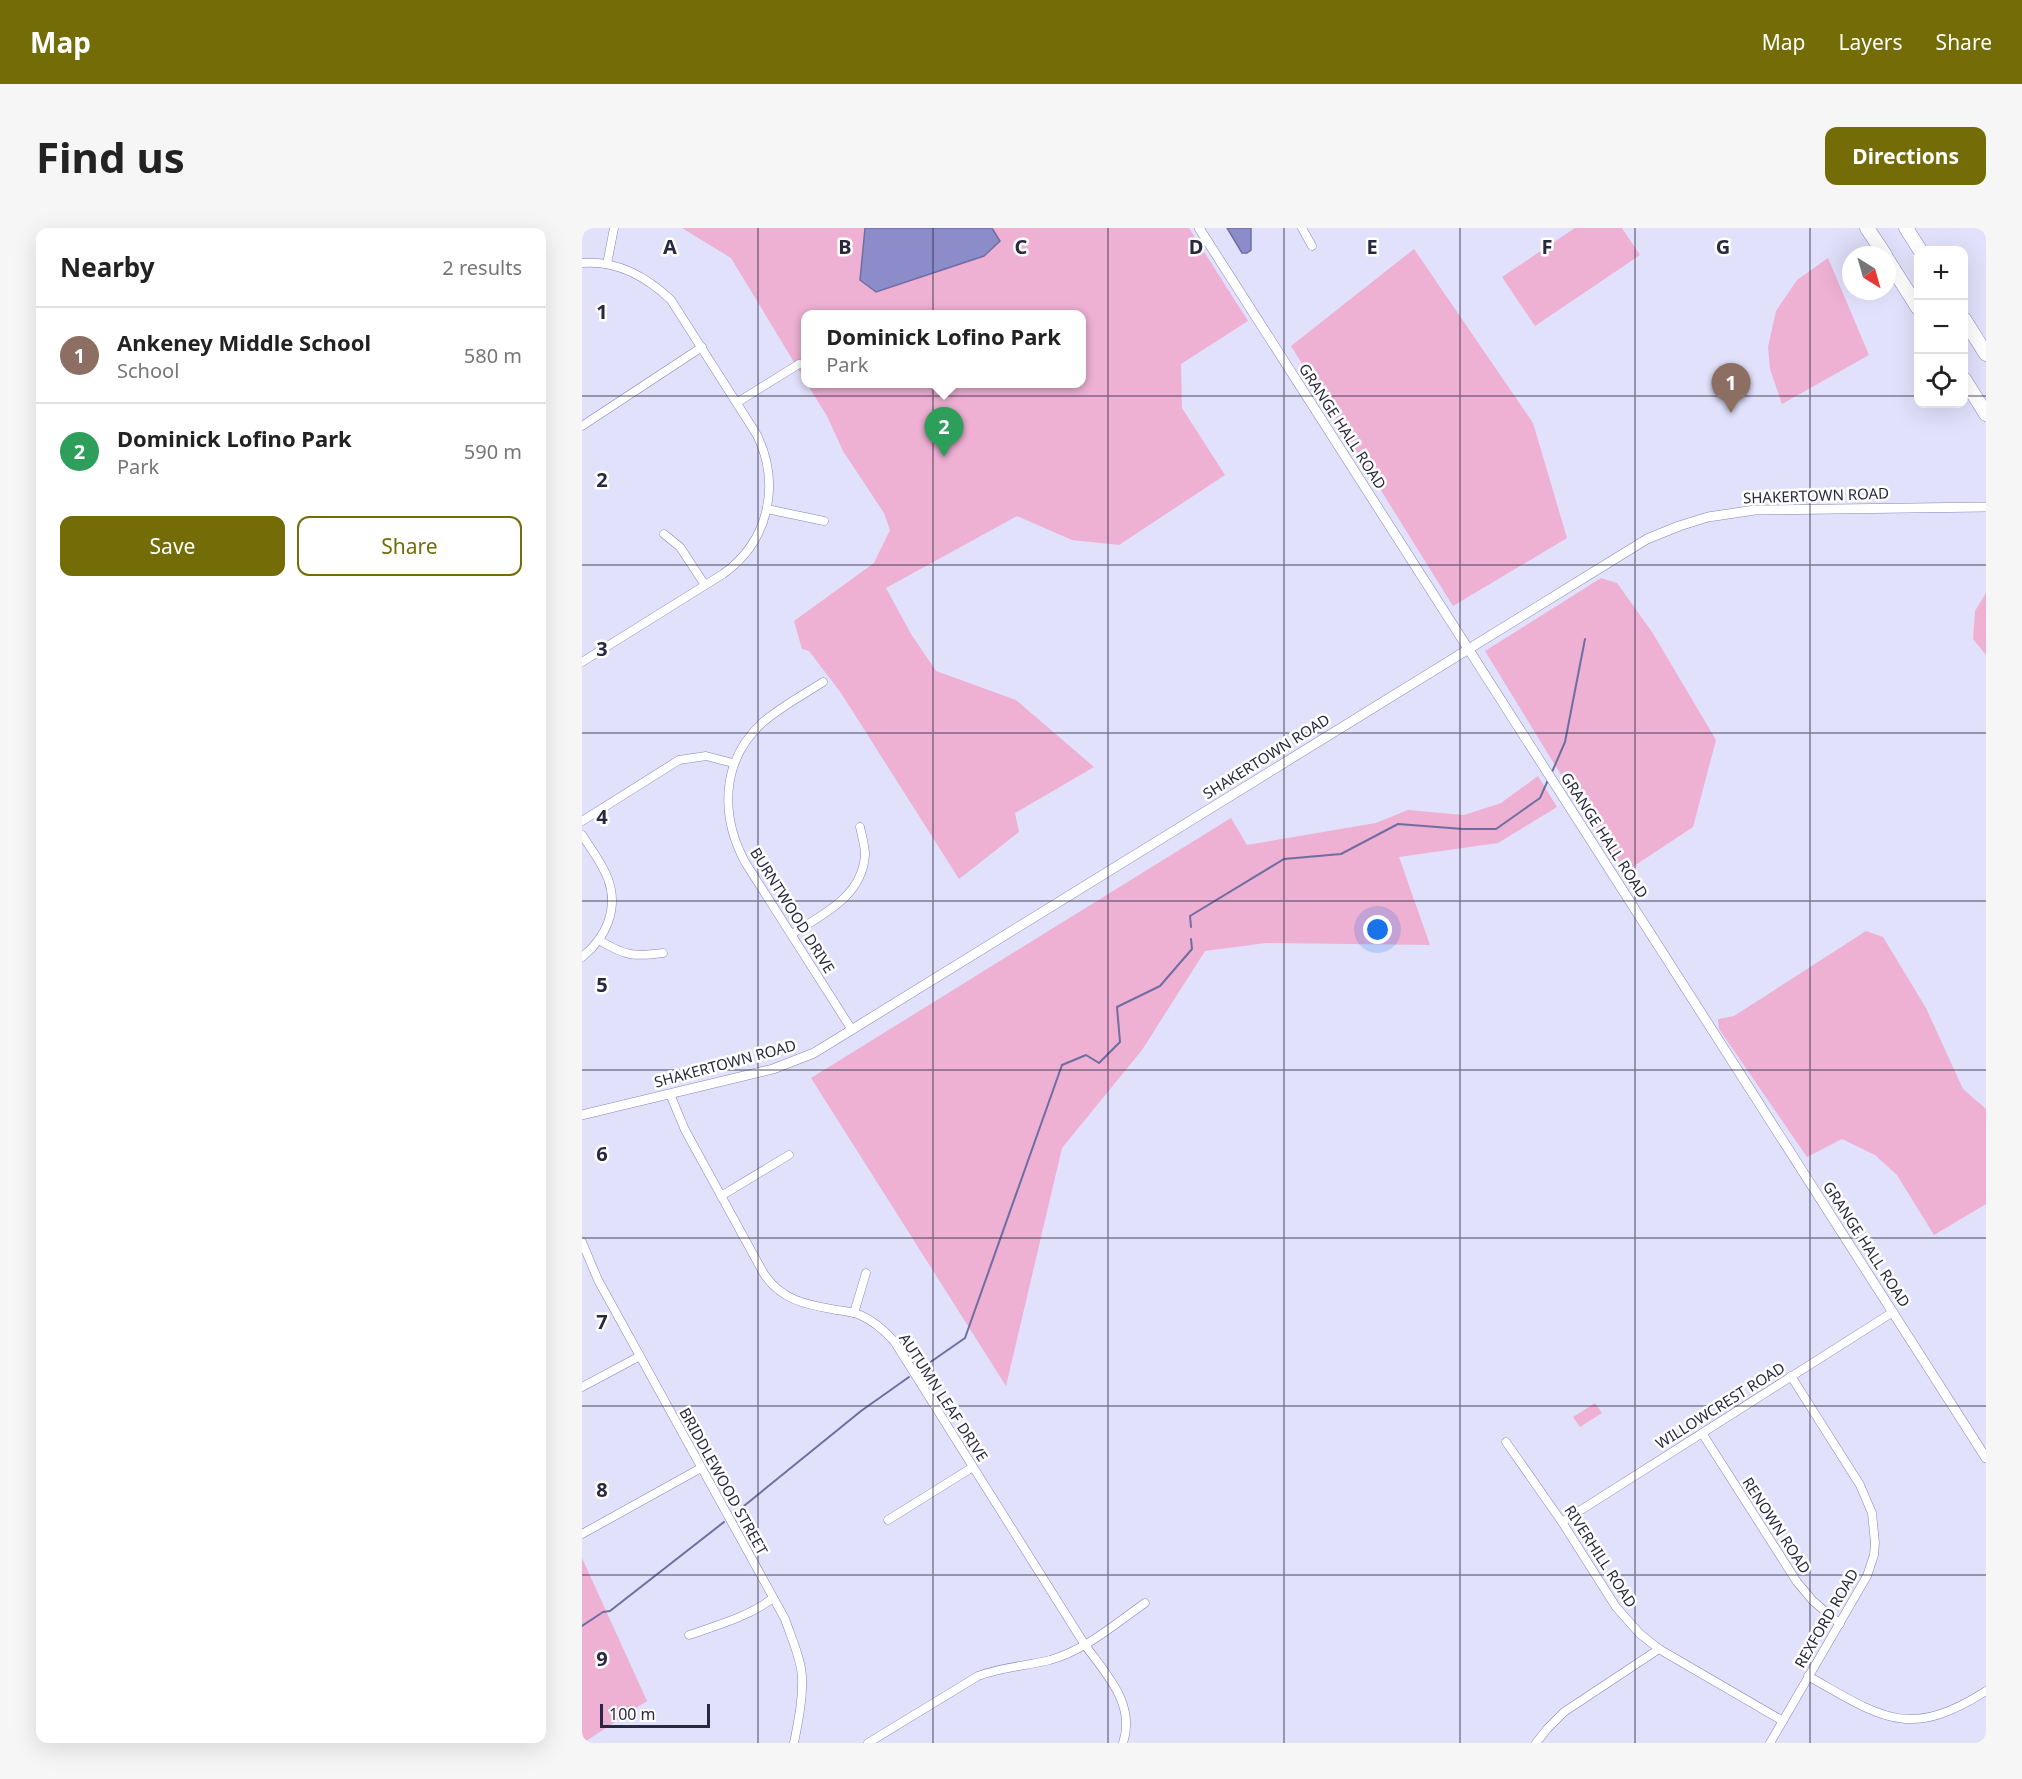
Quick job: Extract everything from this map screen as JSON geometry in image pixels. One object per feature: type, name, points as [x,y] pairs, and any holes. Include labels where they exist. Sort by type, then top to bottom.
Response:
[{"type":"highway","points":[[1867,228],[1879,246]]},
{"type":"highway","points":[[1906,228],[1917,246]]},
{"type":"highway","points":[[1896,273],[1914,302]]},
{"type":"highway","points":[[1968,325],[1986,354]]},
{"type":"highway","points":[[1968,385],[1986,414]]},
{"type":"street","points":[[607,264],[614,228]]},
{"type":"street","name":"GRANGE HALL ROAD","points":[[1199,228],[1986,1458]]},
{"type":"street","points":[[1302,228],[1312,246]]},
{"type":"street","points":[[582,263],[607,264],[643,278],[662,291],[678,309],[757,435],[766,457],[770,483],[767,509],[759,534],[743,557],[705,585],[582,662]]},
{"type":"street","points":[[582,426],[702,347]]},
{"type":"street","points":[[738,402],[799,364]]},
{"type":"street","name":"SHAKERTOWN ROAD","points":[[582,1115],[788,1064],[814,1053],[1647,539],[1708,517],[1755,510],[1986,507]]},
{"type":"street","points":[[767,509],[824,521]]},
{"type":"street","points":[[664,534],[683,550],[705,585]]},
{"type":"street","points":[[582,821],[679,760],[706,756],[733,763],[741,748],[762,723],[823,682]]},
{"type":"street","name":"BURNTWOOD DRIVE","points":[[733,763],[728,805],[734,838],[745,862],[852,1030]]},
{"type":"street","points":[[792,934],[839,904],[854,887],[861,873],[865,854],[860,827]]},
{"type":"street","points":[[582,835],[604,870],[611,889],[612,903],[605,932],[591,950],[582,957]]},
{"type":"street","points":[[599,940],[615,950],[630,955],[663,953]]},
{"type":"street","name":"AUTUMN LEAF DRIVE","points":[[670,1094],[686,1130],[764,1274],[773,1286],[802,1304],[854,1312],[882,1329],[894,1341],[1085,1645],[1117,1688],[1124,1704],[1126,1722],[1123,1743]]},
{"type":"street","points":[[722,1196],[789,1155]]},
{"type":"street","name":"BRIDDLEWOOD STREET","points":[[582,1242],[598,1280],[784,1619],[796,1648],[802,1676],[801,1711],[794,1743]]},
{"type":"street","points":[[854,1312],[866,1273]]},
{"type":"street","name":"WILLOWCREST ROAD","points":[[1562,1522],[1893,1312]]},
{"type":"street","points":[[582,1387],[640,1356]]},
{"type":"street","name":"REXFORD ROAD","points":[[1770,1743],[1863,1584],[1871,1566],[1875,1543],[1874,1520],[1860,1485],[1791,1376]]},
{"type":"street","name":"RENOWN ROAD","points":[[1702,1433],[1797,1582],[1813,1601],[1840,1623]]},
{"type":"street","name":"RIVERHILL ROAD","points":[[1506,1442],[1562,1522],[1616,1607],[1640,1634],[1659,1649],[1783,1722]]},
{"type":"street","points":[[888,1520],[973,1467]]},
{"type":"street","points":[[582,1534],[701,1468]]},
{"type":"street","points":[[688,1635],[732,1621],[763,1606],[773,1598]]},
{"type":"street","points":[[868,1743],[978,1676],[994,1670],[1052,1659],[1085,1645],[1145,1603]]},
{"type":"street","points":[[1536,1743],[1564,1712],[1659,1649]]},
{"type":"street","points":[[1808,1676],[1864,1708],[1877,1714],[1901,1719],[1927,1719],[1938,1716],[1958,1708],[1986,1691]]},
{"type":"shaded area","points":[[682,228],[1189,228],[1248,321],[1181,364],[1182,408],[1225,475],[1119,545],[1072,540],[1017,516],[886,588],[911,634],[936,671],[1016,700],[1094,767],[1015,813],[1019,832],[959,879],[841,693],[809,651],[802,649],[794,621],[874,563],[890,530],[884,513],[843,451],[827,416],[810,388],[1086,388],[1086,310],[801,310],[801,374],[731,258]]},
{"type":"shaded area","points":[[1575,228],[1622,228],[1640,255],[1535,326],[1502,277]]},
{"type":"shaded area","points":[[1414,249],[1533,423],[1567,538],[1453,606],[1291,346]]},
{"type":"shaded area","points":[[1828,258],[1842,291],[1842,300],[1846,300],[1869,355],[1782,404],[1770,369],[1768,347],[1776,311],[1797,280]]},
{"type":"shaded area","points":[[1601,578],[1617,583],[1652,632],[1716,740],[1693,827],[1625,872],[1569,788],[1485,651]]},
{"type":"shaded area","points":[[1986,593],[1986,655],[1973,639],[1975,611]]},
{"type":"shaded area","points":[[1538,776],[1557,807],[1498,843],[1399,857],[1430,945],[1266,943],[1205,951],[1142,1050],[1062,1148],[1006,1386],[811,1078],[1231,818],[1247,845],[1376,823],[1408,810],[1464,815],[1501,803]]},
{"type":"shaded area","points":[[1866,931],[1883,937],[1926,1008],[1963,1089],[1986,1109],[1986,1204],[1934,1235],[1897,1175],[1875,1155],[1842,1139],[1807,1157],[1719,1029],[1718,1019],[1734,1016]]},
{"type":"shaded area","points":[[1595,1403],[1602,1413],[1580,1427],[1573,1417]]},
{"type":"shaded area","points":[[582,1558],[647,1701],[583,1743],[582,1743]]},
{"type":"water","points":[[865,228],[992,228],[1000,241],[984,256],[876,292],[860,280]]},
{"type":"water","points":[[1227,228],[1251,228],[1251,250],[1242,253]]},
{"type":"waterway","points":[[1552,772],[1565,742],[1585,639]]},
{"type":"waterway","points":[[1191,927],[1190,916],[1284,859],[1341,854],[1398,824],[1496,829],[1540,798],[1548,780]]},
{"type":"waterway","points":[[919,1370],[965,1338],[1062,1065],[1086,1055],[1099,1063],[1120,1042],[1117,1007],[1160,986],[1192,949],[1191,939]]},
{"type":"waterway","points":[[734,1514],[861,1411],[909,1377]]},
{"type":"waterway","points":[[582,1626],[603,1612],[610,1611],[724,1522]]},
{"type":"place","name":"Ankeney Middle School","points":[[1731,413]]},
{"type":"place","name":"Dominick Lofino Park","points":[[944,457]]}]
